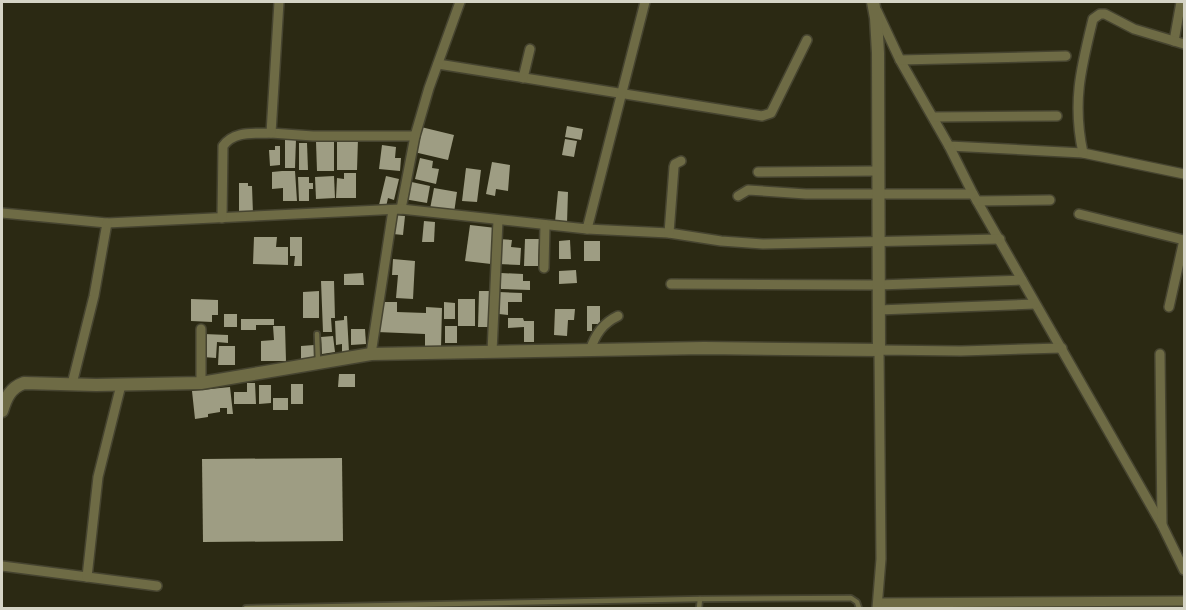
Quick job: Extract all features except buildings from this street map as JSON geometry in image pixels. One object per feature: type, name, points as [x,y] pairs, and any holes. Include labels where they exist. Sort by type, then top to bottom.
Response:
[{"type":"street","points":[[271,133],[279,2]]},
{"type":"street","points":[[371,354],[397,210],[415,136],[433,75],[460,2]]},
{"type":"street","points":[[586,229],[645,2]]},
{"type":"street","points":[[1174,41],[1180,2]]},
{"type":"street","points":[[874,4],[900,60],[934,117],[975,197],[1162,525],[1185,570]]},
{"type":"street","points":[[874,4],[878,53],[881,558],[878,606],[1143,605],[1185,601]]},
{"type":"street","points":[[1082,153],[1077,103],[1081,68],[1093,19],[1100,14],[1105,14],[1134,30],[1185,44]]},
{"type":"street","points":[[438,64],[766,116],[771,113],[807,40]]},
{"type":"street","points":[[523,78],[530,49]]},
{"type":"street","points":[[900,60],[1066,56]]},
{"type":"street","points":[[934,117],[1057,116]]},
{"type":"street","points":[[222,218],[224,146],[228,139],[238,135],[271,133],[313,136],[415,136]]},
{"type":"street","points":[[949,146],[1066,151],[1185,174]]},
{"type":"street","points":[[669,233],[674,167],[681,161]]},
{"type":"street","points":[[758,172],[877,171]]},
{"type":"street","points":[[738,196],[748,190],[806,194],[1050,200]]},
{"type":"street","points":[[2,213],[107,223],[397,210],[586,229],[669,233],[712,240],[763,244],[1000,238]]},
{"type":"street","points":[[1079,214],[1184,240],[1169,307]]},
{"type":"street","points":[[492,352],[498,220]]},
{"type":"street","points":[[72,384],[94,296],[107,223]]},
{"type":"street","points":[[544,268],[545,225]]},
{"type":"street","points":[[671,284],[878,285],[1022,280]]},
{"type":"street","points":[[878,310],[1035,304]]},
{"type":"street","points":[[590,351],[600,329],[609,320],[618,316]]},
{"type":"street","points":[[201,329],[201,383]]},
{"type":"street","points":[[2,411],[10,391],[16,385],[36,382],[122,385],[201,383],[371,354],[704,348],[961,351],[1062,348]]},
{"type":"street","points":[[1160,354],[1162,525]]},
{"type":"street","points":[[87,577],[98,477],[122,385]]},
{"type":"street","points":[[2,566],[157,586]]},
{"type":"lane","points":[[316,334],[318,363]]},
{"type":"lane","points":[[246,609],[700,598],[851,598],[857,602],[859,609]]},
{"type":"lane","points":[[699,609],[700,598]]}]
